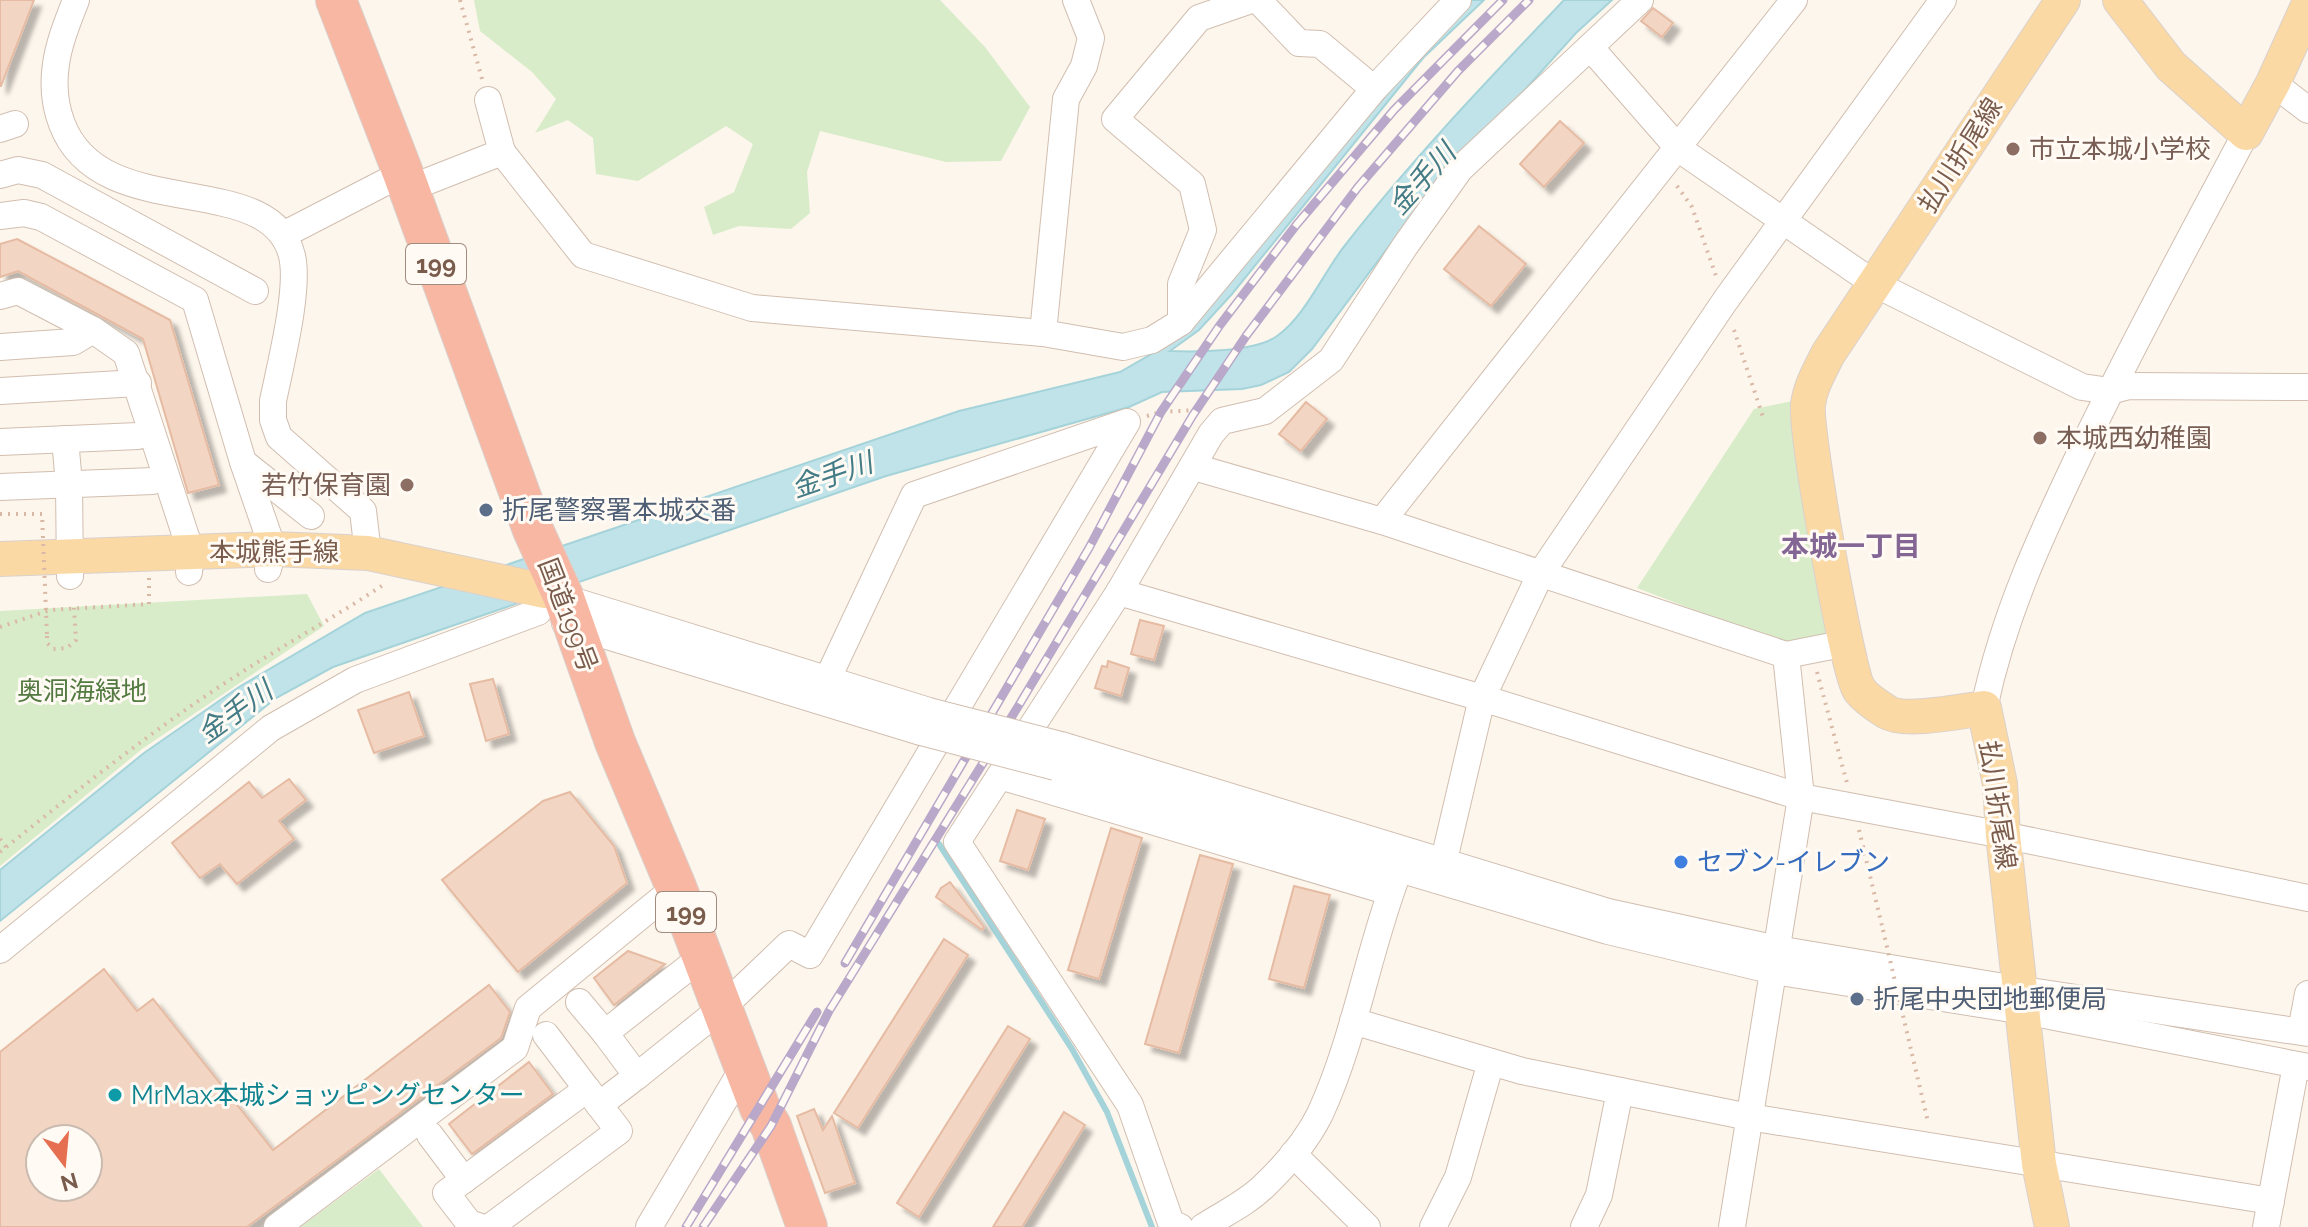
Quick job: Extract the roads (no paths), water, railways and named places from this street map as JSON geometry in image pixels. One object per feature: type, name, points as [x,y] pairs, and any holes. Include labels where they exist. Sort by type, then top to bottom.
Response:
[{"type":"highway","name":"国道199号","points":[[336,0],[406,181],[533,530],[545,606],[615,742],[676,887],[760,1108],[771,1126],[807,1227]]},
{"type":"main road","name":"払川折尾線","points":[[2052,1227],[2039,1164],[2000,784],[1984,708],[1924,717],[1890,714],[1858,688],[1813,456],[1808,407],[1813,386],[1828,354],[2063,0]]},
{"type":"main road","points":[[2120,0],[2171,66],[2246,133],[2308,6]]},
{"type":"main road","name":"本城熊手線","points":[[0,559],[71,580],[190,562],[368,553],[411,576]]},
{"type":"main road","name":"本城熊手線","points":[[270,559],[411,576],[545,606]]},
{"type":"main road","name":"本城熊手線","points":[[0,579],[71,580],[149,573],[190,562]]},
{"type":"street","points":[[76,0],[55,66],[57,111],[66,134],[82,159],[105,173],[141,188],[235,205],[271,222],[283,235],[292,255],[295,281],[273,401],[273,420],[279,437],[363,511],[368,553]]},
{"type":"street","points":[[1043,333],[1066,99],[1084,66],[1091,38],[1076,0]]},
{"type":"street","points":[[488,100],[502,152],[583,255],[752,308],[1043,333],[1123,347],[1152,340],[1181,322],[1374,89],[1458,0]]},
{"type":"street","points":[[1180,1227],[1171,1223],[1130,1105],[957,842],[1119,592],[1211,434],[1222,421],[1265,411],[1331,360],[1405,246],[1460,169],[1640,0]]},
{"type":"street","points":[[1382,521],[1794,0]]},
{"type":"street","points":[[1441,870],[1482,698],[1541,573],[1725,301],[1943,0]]},
{"type":"street","points":[[1181,322],[1181,284],[1203,230],[1192,184],[1115,119],[1199,18],[1249,1],[1299,43],[1320,44],[1374,89]]},
{"type":"street","points":[[1590,47],[1679,149],[1785,219],[1875,284],[2082,387],[2110,391],[2129,386],[2308,387]]},
{"type":"street","points":[[2273,83],[2308,110]]},
{"type":"street","points":[[1984,708],[1994,661],[2032,553],[2110,391],[2246,133]]},
{"type":"street","points":[[283,235],[406,181],[502,152]]},
{"type":"street","points":[[0,175],[18,170],[42,175],[255,291]]},
{"type":"street","points":[[126,222],[141,188]]},
{"type":"street","points":[[0,216],[24,213],[41,217],[195,300],[270,559]]},
{"type":"street","points":[[0,296],[18,291],[93,330],[126,353],[138,383],[190,562]]},
{"type":"street","points":[[0,347],[73,342],[93,330]]},
{"type":"street","points":[[0,391],[138,383]]},
{"type":"street","points":[[481,1227],[469,1223],[446,1193],[593,1097],[637,1076],[723,1007],[789,944],[810,955],[1127,422],[914,495],[828,678]]},
{"type":"street","points":[[0,442],[138,436]]},
{"type":"street","points":[[65,439],[71,580]]},
{"type":"street","points":[[243,462],[311,516]]},
{"type":"street","points":[[1194,467],[1382,521],[1786,655],[1847,643]]},
{"type":"street","points":[[0,487],[153,481]]},
{"type":"street","points":[[1119,592],[1482,698],[1801,797],[2308,898]]},
{"type":"street","points":[[545,606],[925,721],[1058,756],[1441,870],[1608,931],[2023,1000],[2304,1032],[2308,994]]},
{"type":"street","points":[[0,950],[271,728],[355,680],[545,606],[828,678],[925,721]]},
{"type":"street","points":[[1732,1227],[1801,797],[1786,655]]},
{"type":"street","points":[[1058,756],[1395,881]]},
{"type":"street","points":[[1000,776],[1395,881],[1441,870]]},
{"type":"street","points":[[1212,1224],[1262,1189],[1293,1154],[1319,1116],[1353,1021],[1395,881]]},
{"type":"street","points":[[277,1227],[515,1048],[528,1008],[676,887]]},
{"type":"street","points":[[605,1033],[703,956]]},
{"type":"street","points":[[2023,1000],[2302,1066],[2266,1227]]},
{"type":"street","points":[[579,1002],[637,1076]]},
{"type":"street","points":[[1353,1021],[1522,1071],[1749,1117],[2271,1201]]},
{"type":"street","points":[[490,1227],[619,1131],[546,1035]]},
{"type":"street","points":[[1433,1227],[1458,1177],[1491,1062]]},
{"type":"street","points":[[649,1227],[745,1065]]},
{"type":"street","points":[[1584,1227],[1599,1195],[1620,1091]]},
{"type":"street","points":[[430,1135],[464,1180]]},
{"type":"street","points":[[1293,1154],[1367,1227]]},
{"type":"water","name":"金手川","points":[[1471,0],[1484,0],[1423,58],[1232,294],[1199,330],[1170,351],[1241,348],[1277,336],[1296,317],[1338,255],[1398,181],[1564,0],[1612,0],[1576,33],[1413,214],[1312,349],[1289,372],[1261,385],[1242,389],[1162,392],[1129,407],[886,476],[333,667],[276,698],[0,921],[0,870],[144,753],[239,687],[365,613],[959,411],[1120,372],[1160,349]]},
{"type":"waterway","points":[[939,844],[1072,1049],[1107,1112],[1152,1227]]},
{"type":"railway","points":[[845,963],[1089,548],[1161,412],[1220,325],[1297,224],[1394,110],[1503,0]]},
{"type":"railway","points":[[703,1227],[771,1126],[829,1011],[1019,705],[1193,415],[1246,336],[1358,187],[1458,71],[1529,0]]},
{"type":"railway","points":[[686,1227],[817,1012]]},
{"type":"place","name":"市立本城小学校","points":[[2013,149]]},
{"type":"place","name":"本城西幼稚園","points":[[2040,438]]},
{"type":"place","name":"若竹保育園","points":[[407,485]]},
{"type":"place","name":"折尾警察署本城交番","points":[[486,510]]},
{"type":"place","name":"セブン-イレブン","points":[[1681,862]]},
{"type":"place","name":"折尾中央団地郵便局","points":[[1857,999]]},
{"type":"place","name":"MrMax本城ショッピングセンター","points":[[115,1095]]},
{"type":"district","name":"本城一丁目","points":[[1851,546]]},
{"type":"park label","name":"奥洞海緑地","points":[[82,691]]}]
